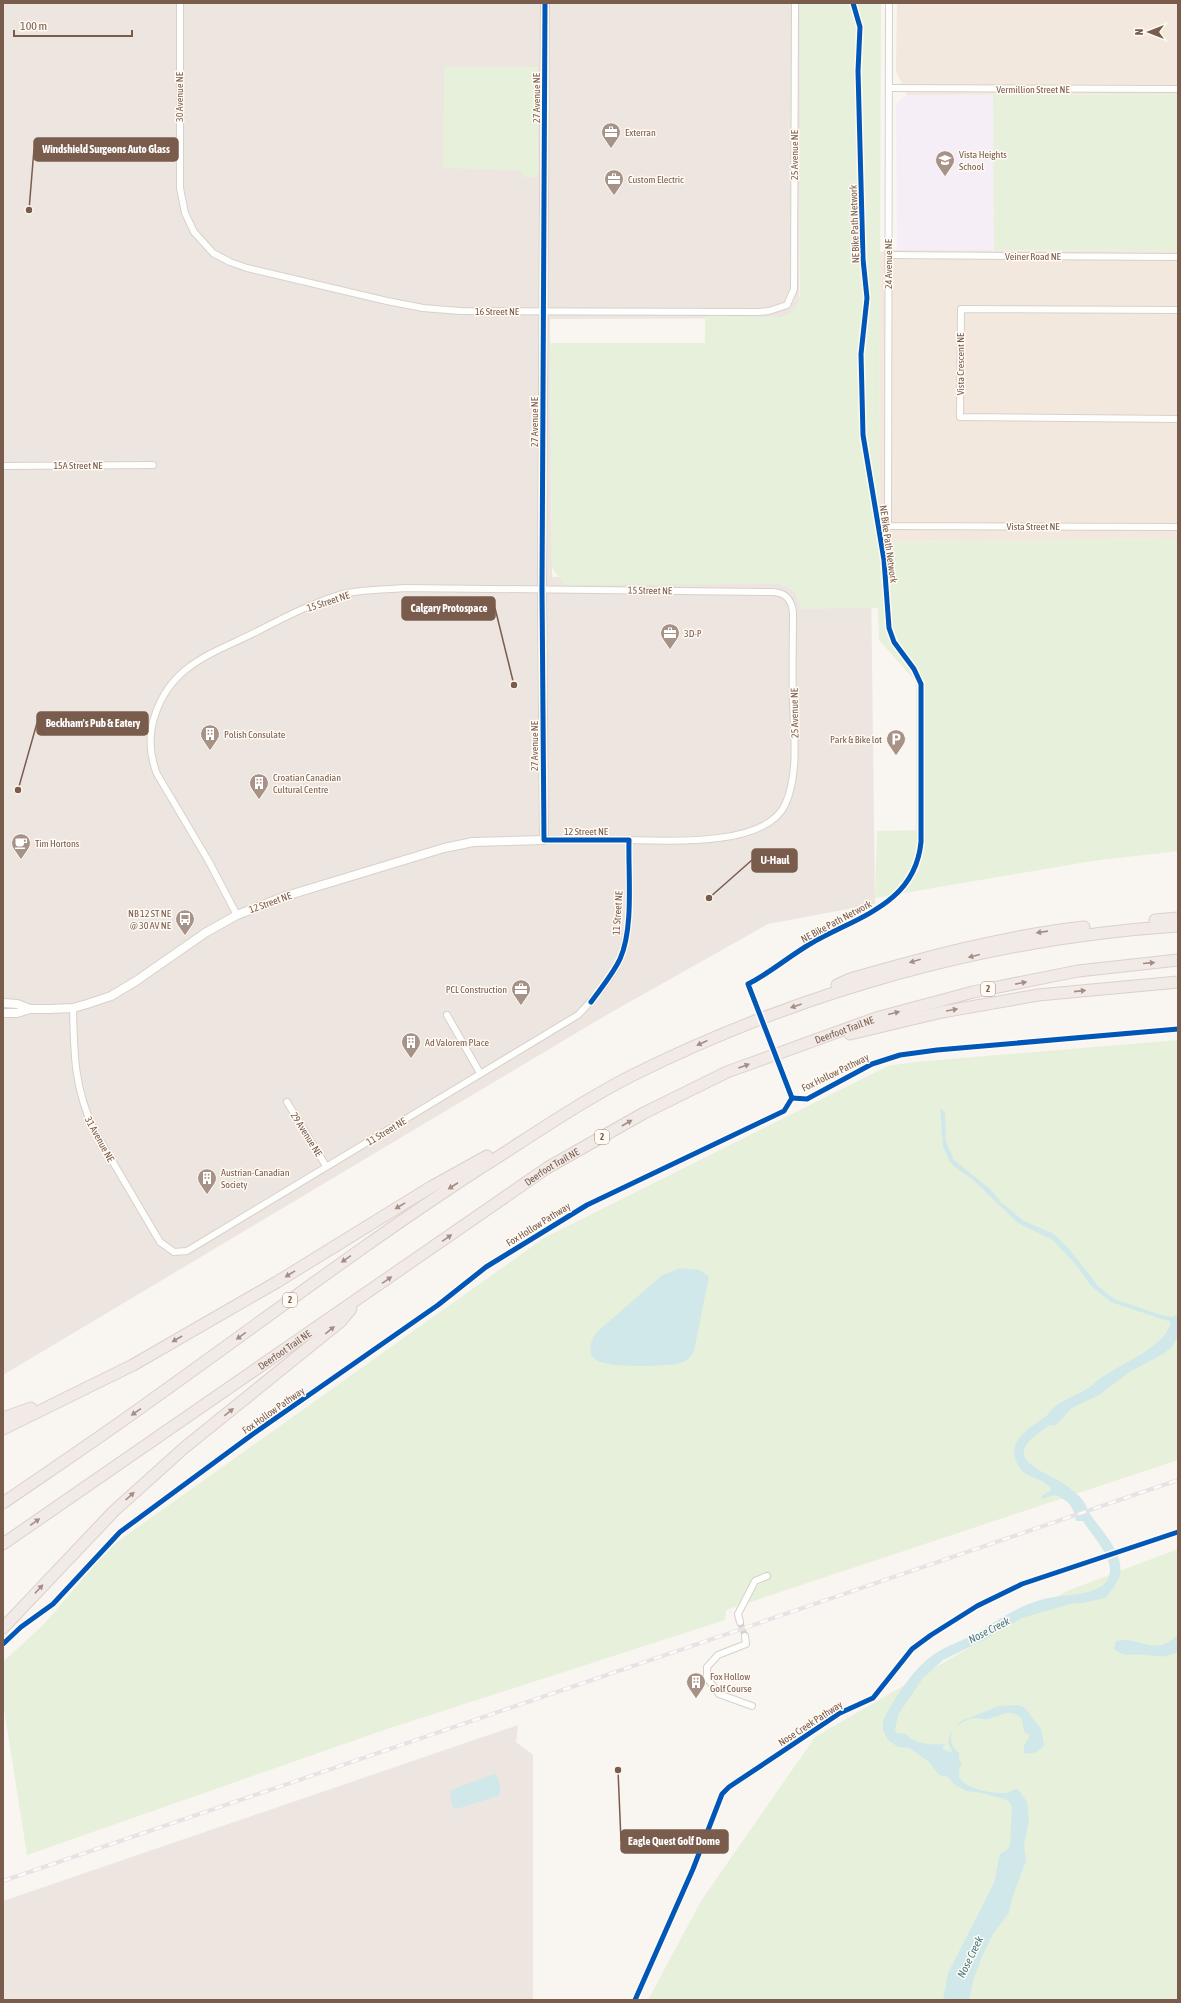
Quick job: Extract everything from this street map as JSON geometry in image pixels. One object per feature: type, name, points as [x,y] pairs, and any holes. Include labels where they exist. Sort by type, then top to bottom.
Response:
[{"type":"highway","points":[[816,999],[831,988],[850,979],[937,954],[1040,932],[1178,918]]},
{"type":"highway","name":"2","points":[[3,1503],[143,1406],[424,1205],[581,1104],[631,1076],[725,1032],[860,984],[1004,948],[1076,936],[1178,926]]},
{"type":"highway","name":"Deerfoot Trail NE","points":[[3,1544],[547,1168],[644,1113],[727,1072],[876,1018],[973,992],[1078,971],[1178,960]]},
{"type":"highway","points":[[805,1044],[942,1012],[1038,995],[1178,982]]},
{"type":"highway","points":[[3,1429],[133,1365],[278,1282],[431,1187],[581,1104]]},
{"type":"highway","points":[[3,1628],[114,1510],[184,1448],[340,1322],[358,1299]]},
{"type":"highway","points":[[3,1418],[99,1381]]},
{"type":"highway","points":[[3,1621],[21,1609]]},
{"type":"street","name":"30 Avenue NE","points":[[180,3],[180,188],[185,213],[194,232],[213,253]]},
{"type":"street","name":"27 Avenue NE","points":[[544,840],[542,589],[545,3]]},
{"type":"street","name":"25 Avenue NE","points":[[787,305],[794,289],[795,3]]},
{"type":"street","name":"24 Avenue NE","points":[[888,526],[889,3]]},
{"type":"street","name":"Vermillion Street NE","points":[[889,88],[1178,89]]},
{"type":"street","name":"16 Street NE","points":[[213,253],[247,268],[387,301],[450,310],[543,312],[763,312],[787,305]]},
{"type":"street","name":"Veiner Road NE","points":[[888,255],[1178,257]]},
{"type":"street","name":"Vista Crescent NE","points":[[1178,310],[961,310],[960,417],[1178,418]]},
{"type":"street","name":"15A Street NE","points":[[3,466],[153,465]]},
{"type":"street","name":"Vista Street NE","points":[[888,526],[1178,527]]},
{"type":"street","name":"15 Street NE","points":[[237,915],[208,860],[157,774],[152,761],[149,746],[152,726],[161,697],[174,679],[210,654],[294,613],[340,595],[358,592],[405,588],[542,589],[781,592],[786,596]]},
{"type":"street","name":"25 Avenue NE","points":[[767,824],[784,806],[791,781],[795,754],[793,612],[791,603],[786,596]]},
{"type":"street","name":"12 Street NE","points":[[3,1013],[17,1013],[30,1009],[73,1008],[111,996],[136,981],[205,933],[237,915],[286,896],[444,848],[473,842],[544,840],[701,840],[730,837],[767,824]]},
{"type":"street","name":"11 Street NE","points":[[174,1252],[187,1251],[198,1245],[326,1166],[578,1015],[609,978],[620,958],[627,930],[629,840]]},
{"type":"street","name":"12 Street NE","points":[[3,1003],[17,1004],[30,1009]]},
{"type":"street","name":"31 Avenue NE","points":[[73,1008],[76,1075],[87,1115],[94,1130],[160,1242],[174,1252]]},
{"type":"street","points":[[447,1015],[480,1073]]},
{"type":"street","name":"29 Avenue NE","points":[[287,1102],[326,1166]]},
{"type":"street","points":[[740,1622],[738,1614],[755,1581],[767,1576]]},
{"type":"street","points":[[745,1636],[746,1644],[718,1654],[707,1667],[707,1678],[719,1694],[752,1706]]},
{"type":"shaded area","points":[[3,3],[801,3],[799,318],[550,319],[552,577],[871,579],[875,904],[768,924],[603,1017],[3,1375]]},
{"type":"shaded area","points":[[897,3],[1178,3],[1178,94],[907,95],[896,71]]},
{"type":"shaded area","name":"Vista Heights School","points":[[907,95],[993,95],[994,250],[897,250],[896,104]]},
{"type":"shaded area","points":[[897,250],[1178,251],[1178,539],[879,542],[880,252]]},
{"type":"shaded area","points":[[518,1725],[516,1742],[533,1755],[533,2000],[3,2000],[3,1901]]},
{"type":"green space","points":[[800,3],[881,3],[879,542],[1178,539],[1178,851],[1092,861],[875,898],[877,831],[916,830],[916,682],[879,640],[878,608],[801,609],[794,591],[779,584],[565,585],[552,568],[550,343],[705,343],[705,316],[780,317],[791,312],[798,302],[800,294]]},
{"type":"green space","points":[[444,67],[538,67],[538,174],[536,177],[524,177],[520,171],[443,168]]},
{"type":"green space","points":[[1178,94],[1178,251],[994,250],[993,95]]},
{"type":"green space","points":[[1178,1040],[1178,1460],[726,1610],[725,1620],[384,1730],[27,1855],[3,1702],[3,1662],[44,1624],[110,1547],[544,1238],[888,1066],[914,1062]]},
{"type":"green space","points":[[1178,1549],[1178,2000],[648,2000],[701,1901],[815,1737],[1067,1591]]},
{"type":"water","name":"Nose Creek","points":[[940,1108],[945,1112],[946,1141],[954,1160],[990,1189],[1001,1202],[1024,1221],[1054,1234],[1069,1249],[1099,1287],[1114,1299],[1161,1315],[1173,1317],[1178,1313],[1178,1336],[1172,1347],[1163,1354],[1131,1371],[1099,1395],[1072,1408],[1055,1426],[1049,1425],[1031,1439],[1024,1451],[1028,1462],[1034,1467],[1062,1483],[1081,1498],[1090,1514],[1112,1544],[1121,1570],[1119,1578],[1113,1588],[1106,1598],[1070,1604],[1022,1618],[984,1640],[943,1660],[923,1678],[898,1715],[895,1730],[897,1733],[906,1734],[910,1738],[924,1744],[946,1744],[943,1746],[943,1749],[950,1752],[952,1752],[948,1742],[951,1733],[961,1721],[999,1706],[1019,1705],[1025,1708],[1041,1729],[1044,1745],[1037,1751],[1030,1754],[1024,1753],[1024,1746],[1030,1735],[1024,1732],[1022,1719],[1018,1715],[1005,1713],[993,1718],[976,1718],[962,1722],[953,1731],[951,1736],[951,1742],[959,1753],[959,1760],[962,1764],[959,1772],[960,1778],[965,1784],[973,1788],[999,1793],[1006,1793],[1018,1789],[1027,1802],[1029,1820],[1024,1844],[1026,1861],[1012,1898],[1009,1913],[993,1934],[984,1952],[973,1981],[969,2000],[943,2000],[948,1973],[994,1883],[1000,1854],[1008,1849],[1010,1844],[1012,1807],[1010,1802],[1005,1799],[982,1793],[966,1791],[954,1784],[948,1777],[939,1775],[928,1761],[909,1748],[898,1747],[888,1740],[883,1730],[883,1721],[905,1684],[920,1666],[936,1653],[975,1634],[1010,1613],[1027,1605],[1052,1597],[1081,1594],[1099,1588],[1105,1583],[1109,1576],[1110,1569],[1109,1562],[1102,1547],[1083,1521],[1076,1521],[1072,1508],[1064,1500],[1056,1495],[1041,1499],[1043,1495],[1051,1490],[1050,1487],[1041,1480],[1026,1474],[1022,1470],[1015,1458],[1015,1445],[1018,1439],[1028,1429],[1046,1416],[1057,1405],[1087,1389],[1102,1377],[1153,1346],[1167,1331],[1171,1322],[1111,1302],[1092,1287],[1077,1266],[1053,1240],[1018,1223],[971,1178],[956,1168],[950,1162],[943,1147]]},
{"type":"water","points":[[680,1268],[699,1270],[709,1276],[694,1351],[689,1358],[681,1363],[651,1366],[624,1366],[602,1363],[596,1360],[591,1354],[590,1347],[596,1333],[661,1276]]},
{"type":"water","points":[[1178,1635],[1178,1652],[1168,1656],[1126,1655],[1114,1649],[1116,1641],[1128,1640],[1158,1645],[1166,1643]]},
{"type":"water","points":[[494,1774],[497,1776],[501,1790],[498,1796],[456,1809],[453,1807],[450,1794],[451,1790]]},
{"type":"tunnel","points":[[740,1622],[745,1636]]},
{"type":"railway","points":[[3,1881],[1178,1480]]},
{"type":"cycle path","points":[[545,3],[542,589],[544,840],[629,840],[629,917],[624,946],[620,959],[614,970],[591,1002]]},
{"type":"cycle path","name":"NE Bike Path Network","points":[[792,1098],[748,984],[810,944],[864,916],[895,895],[908,881],[916,863],[921,842],[921,684],[914,669],[894,642],[889,628],[884,560],[863,435],[861,354],[867,298],[863,259],[858,71],[860,27],[853,3]]},
{"type":"cycle path","name":"Fox Hollow Pathway","points":[[792,1098],[807,1099],[872,1064],[900,1055],[937,1050],[1178,1029]]},
{"type":"cycle path","name":"Fox Hollow Pathway","points":[[3,1644],[21,1627],[53,1604],[120,1532],[253,1434],[438,1305],[486,1267],[587,1205],[784,1111],[792,1098]]},
{"type":"cycle path","name":"Nose Creek Pathway","points":[[635,2000],[693,1869],[722,1794],[729,1787],[840,1713],[873,1698],[912,1649],[977,1606],[1022,1584],[1178,1532]]},
{"type":"place","name":"Exterran","points":[[611,149]]},
{"type":"place","name":"Vista Heights School","points":[[945,177]]},
{"type":"place","name":"Custom Electric","points":[[614,196]]},
{"type":"place","name":"Windshield Surgeons Auto Glass","points":[[29,210]]},
{"type":"place","name":"3D-P","points":[[670,650]]},
{"type":"place","name":"Calgary Protospace","points":[[514,685]]},
{"type":"place","name":"Polish Consulate","points":[[210,751]]},
{"type":"place","name":"Park & Bike lot","points":[[896,756]]},
{"type":"place","name":"Beckham's Pub & Eatery","points":[[18,790]]},
{"type":"place","name":"Croatian Canadian Cultural Centre","points":[[259,800]]},
{"type":"place","name":"Tim Hortons","points":[[21,860]]},
{"type":"place","name":"U-Haul","points":[[709,898]]},
{"type":"place","name":"NB 12 ST NE @ 30 AV NE","points":[[185,936]]},
{"type":"place","name":"PCL Construction","points":[[521,1006]]},
{"type":"place","name":"Ad Valorem Place","points":[[411,1059]]},
{"type":"place","name":"Austrian-Canadian Society","points":[[207,1195]]},
{"type":"place","name":"Fox Hollow Golf Course","points":[[696,1699]]},
{"type":"place","name":"Eagle Quest Golf Dome","points":[[618,1770]]}]
